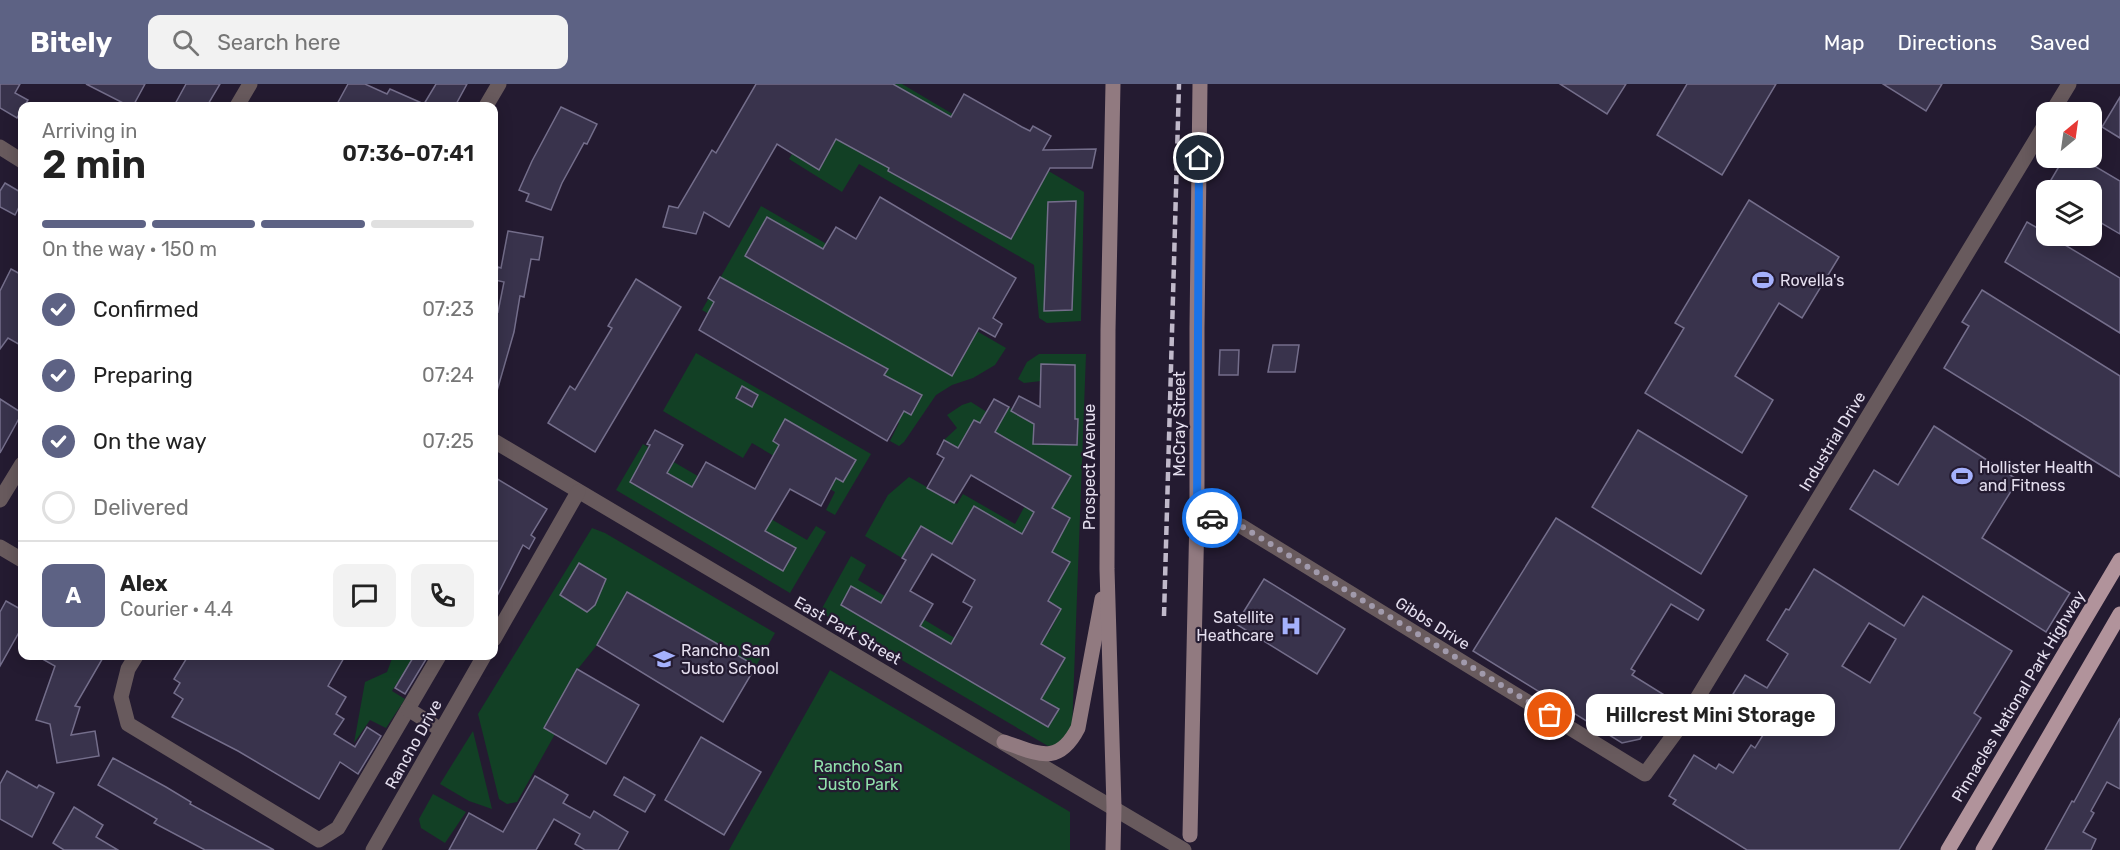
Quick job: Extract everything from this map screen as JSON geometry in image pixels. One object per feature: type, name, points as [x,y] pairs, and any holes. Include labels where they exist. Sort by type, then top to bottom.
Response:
[{"type":"main road","name":"Pinnacles National Park Highway","points":[[1948,850],[2120,560]]},
{"type":"main road","points":[[1983,850],[2120,614]]},
{"type":"street","points":[[239,102],[250,84]]},
{"type":"street","points":[[488,102],[499,84]]},
{"type":"street","name":"Prospect Avenue","points":[[1113,84],[1108,330],[1107,569],[1114,807],[1113,850]]},
{"type":"street","name":"McCray Street","points":[[1190,835],[1197,514],[1200,84]]},
{"type":"street","points":[[2058,102],[2069,84]]},
{"type":"street","name":"Industrial Drive","points":[[1645,774],[1682,725],[2036,140]]},
{"type":"street","points":[[0,147],[18,158]]},
{"type":"street","name":"East Park Street","points":[[498,443],[1184,850]]},
{"type":"street","points":[[0,500],[18,471]]},
{"type":"street","points":[[498,632],[578,492]]},
{"type":"street","name":"Gibbs Drive","points":[[1197,514],[1241,526],[1645,774]]},
{"type":"street","points":[[0,547],[18,558]]},
{"type":"street","points":[[1004,742],[1049,754],[1057,753],[1071,742],[1078,728],[1107,569]]},
{"type":"street","points":[[134,660],[128,669],[121,697],[128,724],[320,840],[338,828],[438,660]]},
{"type":"street","name":"Rancho Drive","points":[[373,850],[482,660]]},
{"type":"street","points":[[408,710],[441,730]]},
{"type":"green space","points":[[831,84],[902,84],[1084,192],[1081,321],[1047,323],[1039,318],[1034,265],[859,164],[842,192],[789,159]]},
{"type":"green space","points":[[761,206],[1006,348],[995,365],[936,395],[904,442],[899,446],[890,441],[899,423],[702,310]]},
{"type":"green space","points":[[696,353],[871,454],[835,515],[826,510],[835,492],[752,443],[743,458],[663,411]]},
{"type":"green space","points":[[1039,354],[1086,354],[1072,730],[1056,745],[1048,746],[820,612],[851,556],[866,565],[858,580],[1003,667],[1029,622],[1049,633],[1061,609],[921,526],[902,558],[865,536],[888,495],[909,477],[957,504],[963,494],[1015,524],[1033,491],[944,440],[957,428],[947,415],[971,402],[1001,421],[1009,407],[1012,412],[1034,424],[1034,444],[1077,445],[1078,419],[1037,418],[1075,410],[1075,365],[1041,364],[1041,381],[1024,383],[1018,379],[1027,362]]},
{"type":"green space","points":[[643,444],[807,540],[816,526],[826,532],[790,593],[616,490]]},
{"type":"green space","points":[[592,528],[605,533],[775,633],[756,666],[627,593],[597,645],[577,670],[544,728],[555,734],[517,802],[507,804],[499,799],[478,714]]},
{"type":"green space","points":[[392,660],[411,660],[392,691],[405,699],[386,728],[370,720],[354,743],[365,682],[387,672]]},
{"type":"green space","name":"Rancho San Justo Park","points":[[830,670],[1070,812],[1070,850],[729,850]]},
{"type":"green space","points":[[473,731],[492,809],[469,801],[440,784]]},
{"type":"green space","points":[[433,794],[466,812],[445,843],[421,828],[419,819]]},
{"type":"building","points":[[0,84],[20,84],[15,93],[28,100],[18,102],[17,118],[0,108]]},
{"type":"building","points":[[86,84],[145,84],[135,102],[121,102]]},
{"type":"building","points":[[186,84],[220,84],[209,102],[176,102]]},
{"type":"building","points":[[348,84],[365,84],[387,94],[390,89],[419,102],[338,102]]},
{"type":"building","points":[[436,84],[467,84],[457,102],[425,102]]},
{"type":"building","points":[[756,84],[893,84],[951,117],[964,94],[1030,131],[1033,126],[1051,136],[1043,150],[1096,149],[1092,168],[1050,168],[1011,239],[888,171],[889,168],[836,139],[819,170],[777,144],[729,227],[704,212],[696,234],[663,227],[669,206],[678,208],[712,150],[716,153]]},
{"type":"building","points":[[1560,84],[1626,84],[1607,114]]},
{"type":"building","points":[[1687,84],[1776,84],[1722,175],[1657,135]]},
{"type":"building","points":[[1883,84],[1942,84],[1926,111]]},
{"type":"building","points":[[2120,97],[2120,138],[2102,127]]},
{"type":"building","points":[[561,107],[597,124],[562,183],[551,210],[526,201],[529,194],[519,190]]},
{"type":"building","points":[[2058,168],[2098,168],[2120,181],[2120,234],[2102,223],[2102,180],[2051,180]]},
{"type":"building","points":[[5,183],[18,191],[18,209],[15,215],[0,207],[0,191]]},
{"type":"building","points":[[880,197],[1016,278],[993,318],[1002,324],[995,337],[979,328],[952,376],[745,256],[767,217],[823,249],[836,227],[856,239]]},
{"type":"building","name":"Rovella's","points":[[1749,200],[1839,257],[1802,318],[1779,303],[1735,376],[1773,400],[1742,453],[1645,393],[1684,328],[1675,323]]},
{"type":"building","points":[[1076,201],[1072,310],[1044,311],[1048,202]]},
{"type":"building","points":[[2027,222],[2036,227],[2036,246],[2067,246],[2120,278],[2120,333],[2005,262]]},
{"type":"building","points":[[508,231],[543,237],[539,260],[531,259],[524,297],[520,296],[514,332],[498,388],[498,312],[504,282],[498,281],[498,267],[501,268]]},
{"type":"building","points":[[11,269],[18,273],[18,344],[8,338],[0,349],[0,291]]},
{"type":"building","points":[[720,277],[888,369],[884,375],[922,395],[911,415],[904,411],[887,441],[699,330],[714,302],[708,298]]},
{"type":"building","points":[[636,279],[681,307],[595,452],[548,423],[570,386],[575,390],[612,328],[608,326]]},
{"type":"building","points":[[1982,290],[2120,376],[2120,477],[1944,368],[1969,326],[1962,322]]},
{"type":"building","points":[[1273,345],[1299,345],[1295,372],[1268,372]]},
{"type":"building","points":[[1220,350],[1239,350],[1238,375],[1219,375]]},
{"type":"building","points":[[1041,364],[1075,365],[1077,445],[1033,444],[1034,424],[1011,411],[1019,396],[1040,407]]},
{"type":"building","points":[[742,386],[758,395],[752,407],[736,398]]},
{"type":"building","points":[[0,399],[18,410],[18,420],[0,453]]},
{"type":"building","points":[[994,399],[1009,407],[995,432],[1071,476],[1052,508],[1070,518],[1052,552],[1070,562],[1048,601],[1061,609],[1041,644],[1065,658],[1041,699],[1059,709],[1048,727],[841,605],[851,586],[881,603],[906,560],[902,558],[921,526],[952,544],[974,506],[1022,534],[1034,512],[971,475],[954,503],[927,488],[944,458],[937,454],[944,440],[958,448],[974,420],[980,423]],"holes":[[[932,554],[975,580],[963,602],[972,607],[951,644],[920,626],[933,604],[910,591]]]},
{"type":"building","points":[[785,419],[856,460],[843,482],[836,478],[821,506],[790,489],[765,531],[796,548],[783,571],[630,482],[650,445],[647,444],[655,430],[683,445],[667,473],[692,487],[706,462],[755,489],[779,445],[773,441]]},
{"type":"building","points":[[1934,426],[2018,480],[1982,538],[2070,593],[2046,632],[1850,509],[1874,470],[1898,485]]},
{"type":"building","points":[[1638,430],[1747,496],[1701,574],[1592,507]]},
{"type":"building","points":[[498,479],[547,509],[531,535],[535,538],[529,549],[523,545],[498,594]]},
{"type":"building","points":[[1556,518],[1704,610],[1698,620],[1671,604],[1631,669],[1635,671],[1632,675],[1666,696],[1640,739],[1622,743],[1473,651]]},
{"type":"building","points":[[579,563],[606,579],[595,605],[587,612],[560,595]]},
{"type":"building","points":[[1814,569],[1904,626],[1923,596],[2012,651],[1974,713],[1981,718],[1899,850],[1747,850],[1673,804],[1676,800],[1669,796],[1694,755],[1716,769],[1719,764],[1733,773],[1751,745],[1755,748],[1773,719],[1733,694],[1745,675],[1767,688],[1788,654],[1767,640],[1786,609],[1789,610]],"holes":[[[1869,623],[1896,639],[1870,683],[1842,666]]]},
{"type":"building","name":"Satellite Heathcare","points":[[1264,579],[1345,629],[1317,674],[1236,624]]},
{"type":"building","points":[[627,592],[756,666],[723,722],[597,645]]},
{"type":"building","points":[[6,601],[18,608],[18,634],[0,666],[0,612]]},
{"type":"building","points":[[44,660],[102,660],[75,706],[80,707],[71,735],[95,731],[99,756],[57,763],[50,724],[36,720],[55,666]]},
{"type":"building","points":[[186,660],[343,660],[328,686],[346,697],[336,714],[344,719],[334,734],[355,747],[367,727],[381,736],[358,774],[340,762],[319,799],[238,751],[172,717],[183,699],[174,693],[180,683],[174,679]]},
{"type":"building","points":[[412,660],[426,660],[405,694],[395,688]]},
{"type":"building","points":[[577,669],[639,705],[606,764],[544,728]]},
{"type":"building","points":[[2120,718],[2120,789],[2107,782],[2091,811],[2094,813],[2083,832],[2096,839],[2091,850],[2045,850],[2072,801],[2074,802]]},
{"type":"building","points":[[701,737],[761,772],[724,835],[665,800]]},
{"type":"building","points":[[113,758],[274,850],[205,850],[154,823],[157,819],[98,785]]},
{"type":"building","points":[[7,771],[37,788],[39,785],[54,793],[32,837],[0,819],[0,784]]},
{"type":"building","points":[[535,776],[568,795],[563,803],[590,818],[594,811],[628,832],[618,850],[585,850],[575,844],[580,834],[554,819],[536,850],[449,850],[469,813],[503,832]]},
{"type":"building","points":[[624,777],[655,795],[645,812],[614,795]]},
{"type":"building","points":[[74,807],[103,825],[96,837],[118,850],[64,850],[53,843]]},
{"type":"railway","points":[[1164,616],[1179,84]]},
{"type":"way so far","points":[[1212,518],[1241,526],[1550,715]]},
{"type":"place","name":"Rovella's","points":[[1763,280]]},
{"type":"place","name":"Hollister Health and Fitness","points":[[1962,476]]},
{"type":"place","name":"Satellite Heathcare","points":[[1291,626]]},
{"type":"place","name":"Rancho San Justo School","points":[[664,659]]},
{"type":"place","name":"Hillcrest Mini Storage","points":[[1550,715]]},
{"type":"route","points":[[1199,158],[1197,514],[1212,518]]}]
